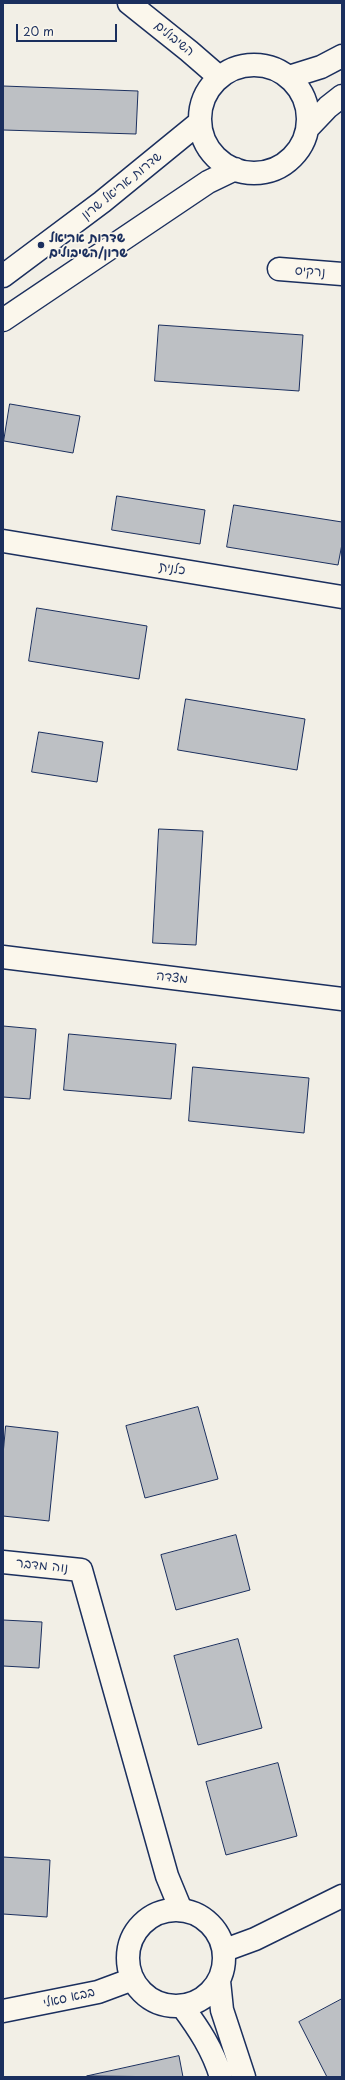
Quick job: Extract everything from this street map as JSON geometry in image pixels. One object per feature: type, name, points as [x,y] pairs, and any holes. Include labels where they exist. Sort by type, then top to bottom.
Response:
[{"type":"street","name":"השיבולים","points":[[129,3],[190,50],[219,77]]},
{"type":"street","points":[[289,77],[300,75],[321,67],[342,56]]},
{"type":"street","points":[[254,64],[273,67],[289,77],[304,97],[308,109],[308,128],[300,148],[294,156],[281,166],[266,172],[245,172],[235,170],[223,163],[213,154],[206,142],[200,122],[201,108],[206,94],[219,77],[235,68],[254,64]]},
{"type":"street","points":[[308,128],[328,107],[342,96]]},
{"type":"street","name":"שדרות אריאל שרון","points":[[3,276],[102,202],[200,122]]},
{"type":"street","points":[[3,320],[208,182],[235,170]]},
{"type":"street","name":"נרקיס","points":[[278,269],[342,274]]},
{"type":"street","name":"כלנית","points":[[3,541],[342,597]]},
{"type":"street","name":"מצדה","points":[[3,957],[342,999]]},
{"type":"street","name":"נוה מדבר","points":[[3,1562],[81,1570],[167,1876],[181,1910]]},
{"type":"street","points":[[225,1950],[255,1940],[342,1896]]},
{"type":"street","points":[[170,1910],[181,1910],[199,1915],[211,1923],[219,1935],[225,1950],[225,1966],[219,1981],[210,1993],[197,2002],[182,2006],[166,2005],[151,2000],[139,1989],[133,1979],[128,1961],[129,1947],[134,1933],[143,1922],[156,1914],[170,1910]]},
{"type":"street","name":"בבא סאלי","points":[[3,2011],[98,1992],[133,1979]]},
{"type":"street","points":[[219,1981],[222,2010],[244,2077]]},
{"type":"street","points":[[182,2006],[201,2032],[216,2059],[221,2077]]},
{"type":"building","points":[[3,86],[138,91],[136,134],[3,130]]},
{"type":"building","points":[[159,325],[303,335],[299,391],[155,381]]},
{"type":"building","points":[[10,404],[80,416],[73,453],[4,441]]},
{"type":"building","points":[[117,496],[205,510],[200,544],[112,530]]},
{"type":"building","points":[[234,505],[342,522],[342,544],[338,565],[227,547]]},
{"type":"building","points":[[37,608],[147,626],[139,679],[29,661]]},
{"type":"building","points":[[186,699],[305,719],[297,770],[178,750]]},
{"type":"building","points":[[39,732],[103,742],[97,782],[32,772]]},
{"type":"building","points":[[159,829],[203,831],[196,945],[153,943]]},
{"type":"building","points":[[3,1026],[36,1029],[30,1099],[3,1097]]},
{"type":"building","points":[[69,1034],[176,1044],[171,1099],[64,1090]]},
{"type":"building","points":[[193,1067],[309,1078],[304,1133],[189,1121]]},
{"type":"building","points":[[198,1407],[218,1479],[145,1498],[126,1426]]},
{"type":"building","points":[[6,1426],[58,1432],[49,1521],[3,1516],[3,1455]]},
{"type":"building","points":[[236,1535],[250,1590],[176,1610],[161,1555]]},
{"type":"building","points":[[3,1620],[42,1622],[39,1668],[3,1666]]},
{"type":"building","points":[[238,1639],[262,1728],[198,1745],[174,1656]]},
{"type":"building","points":[[278,1763],[297,1836],[226,1855],[206,1782]]},
{"type":"building","points":[[3,1857],[50,1860],[47,1917],[3,1914]]},
{"type":"building","points":[[342,1999],[342,2077],[327,2077],[299,2022]]},
{"type":"building","points":[[179,2056],[183,2077],[87,2076]]},
{"type":"place","name":"שדרות אריאל שרון/השיבולים","points":[[41,245]]}]
